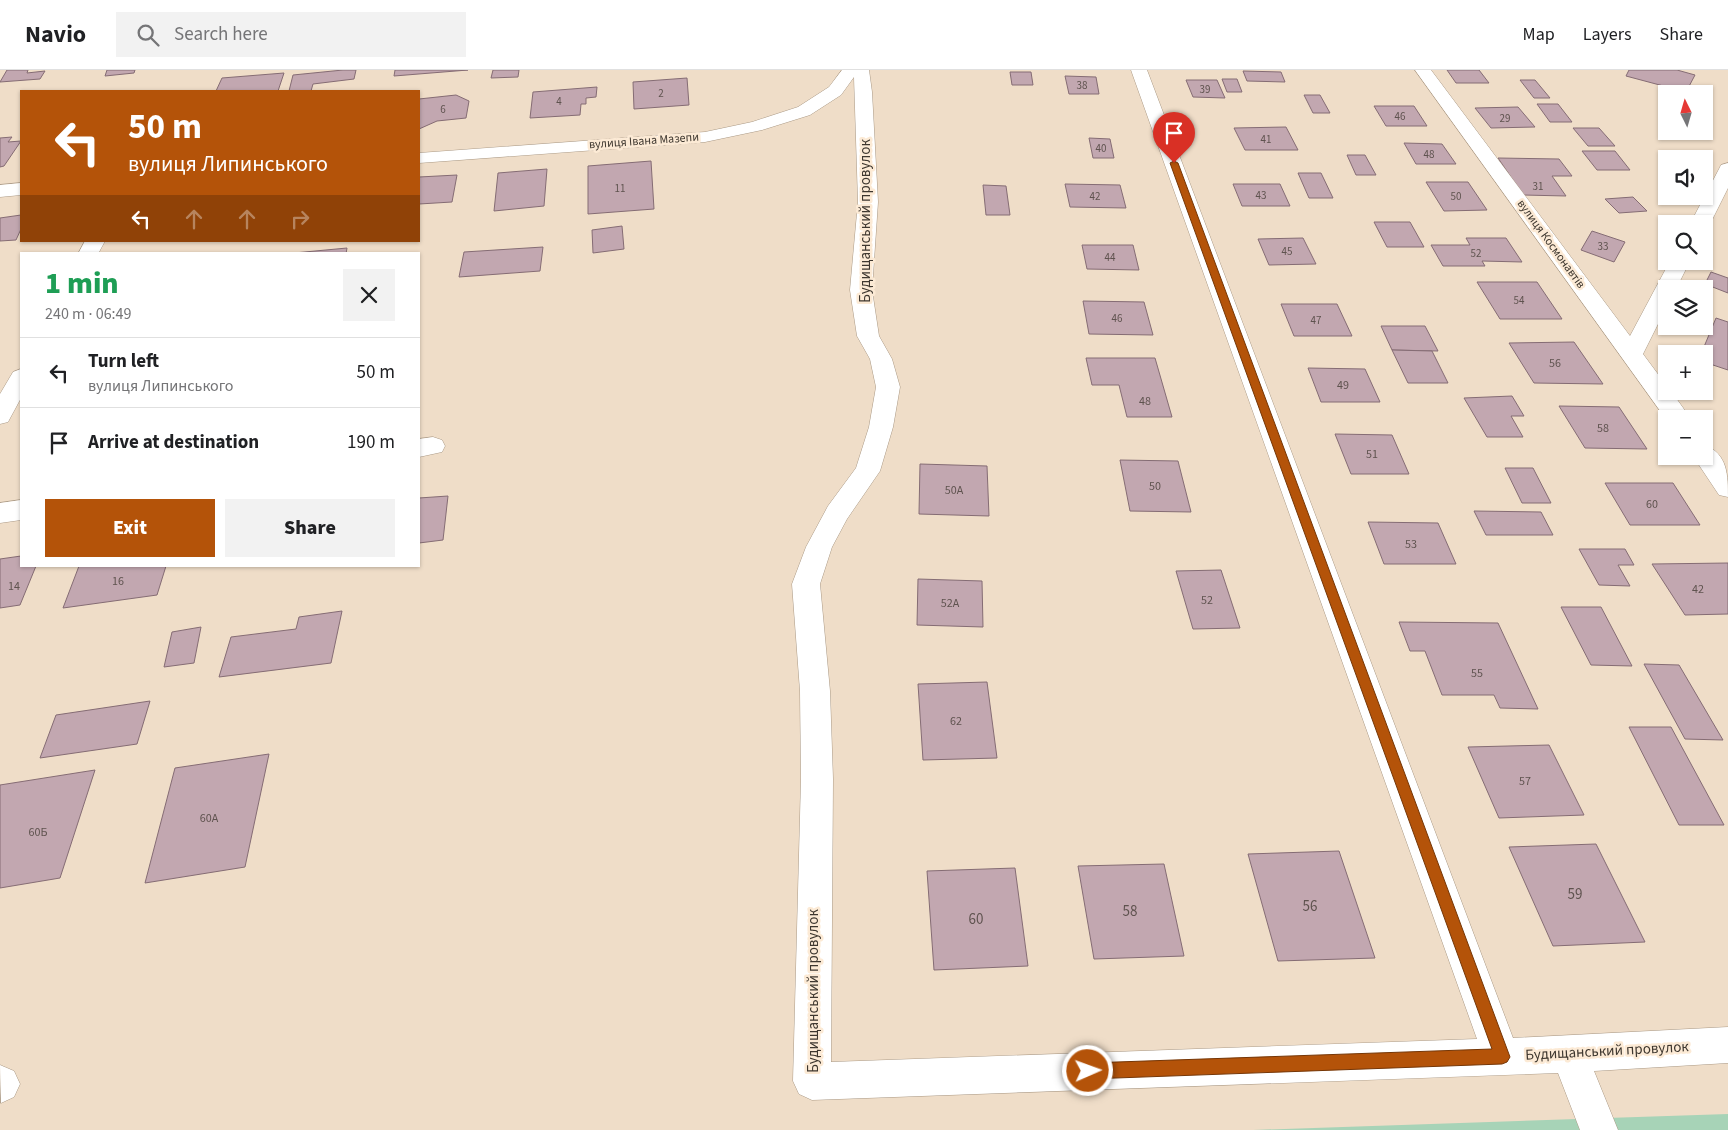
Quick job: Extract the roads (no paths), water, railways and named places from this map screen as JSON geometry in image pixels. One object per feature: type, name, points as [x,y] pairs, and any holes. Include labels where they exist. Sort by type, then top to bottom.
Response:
[{"type":"street","name":"вулиця Івана Мазепи","points":[[420,158],[705,137],[756,126],[804,111],[834,92],[850,70]]},
{"type":"street","name":"Будищанський провулок","points":[[861,70],[864,92],[868,202],[861,290],[868,336],[881,359],[888,387],[881,427],[868,471],[837,513],[819,547],[806,584],[815,691],[817,779],[812,1081],[1502,1057],[1728,1045]]},
{"type":"street","points":[[1140,70],[1502,1057]]},
{"type":"street","name":"вулиця Космонавтів","points":[[1423,70],[1672,410]]},
{"type":"street","points":[[1705,215],[1728,170]]},
{"type":"street","points":[[0,191],[20,189]]},
{"type":"street","points":[[1632,354],[1675,270]]},
{"type":"street","points":[[0,416],[20,379]]},
{"type":"street","points":[[1712,465],[1728,488]]},
{"type":"street","points":[[0,513],[20,510]]},
{"type":"street","points":[[1570,1053],[1599,1130]]}]
